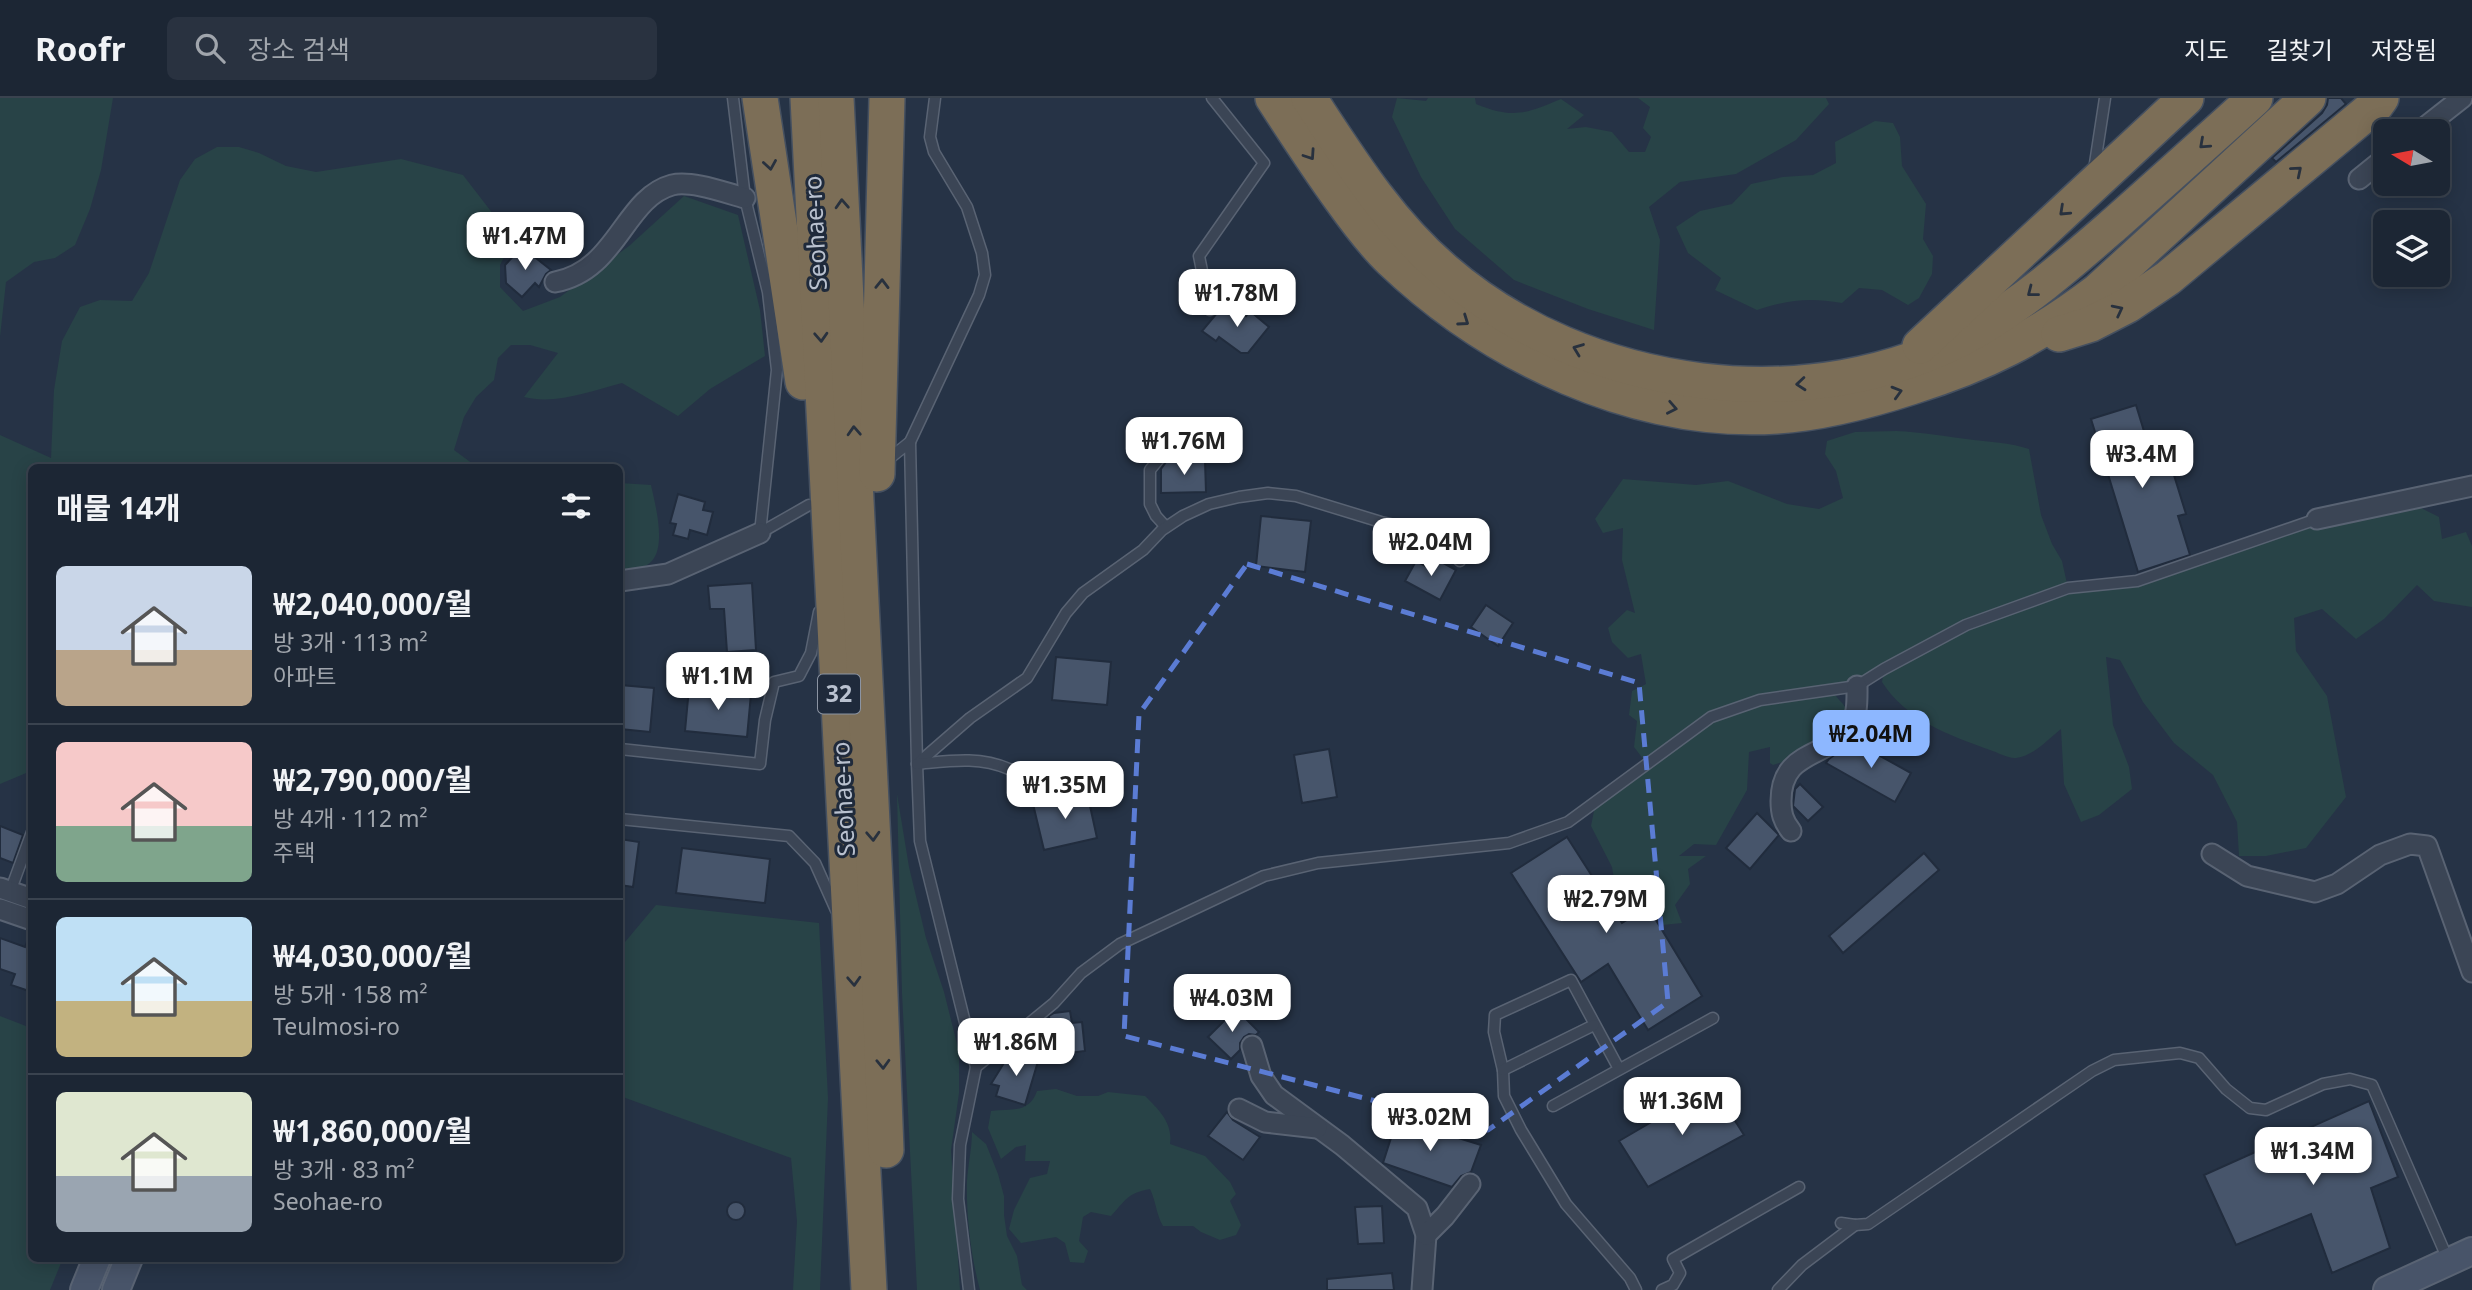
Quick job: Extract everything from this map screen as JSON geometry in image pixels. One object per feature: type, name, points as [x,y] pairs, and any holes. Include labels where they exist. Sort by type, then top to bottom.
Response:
[{"type":"highway","points":[[760,98],[810,428],[838,668]]},
{"type":"highway","name":"Seohae-ro","points":[[836,98],[870,768],[892,1290]]},
{"type":"highway","points":[[870,768],[887,98]]},
{"type":"highway","points":[[1273,98],[1308,154],[1389,259],[1447,309],[1479,331],[1538,366],[1572,379],[1648,403],[1685,410],[1747,416],[1812,412],[1859,402],[1938,379],[2091,324],[2128,305],[2168,278],[2380,100]]},
{"type":"highway","points":[[1309,98],[1358,174],[1420,248],[1467,288],[1492,305],[1547,335],[1632,367],[1676,377],[1732,384],[1795,385],[1829,381],[1893,367],[1934,351],[2004,314],[2086,248],[2255,98]]},
{"type":"highway","points":[[1893,367],[1932,335],[2186,98]]},
{"type":"highway","points":[[1985,360],[2044,330],[2098,291],[2308,98]]},
{"type":"highway","name":"Seohae-ro","points":[[808,107],[869,1290]]},
{"type":"highway","points":[[856,1290],[863,1175]]},
{"type":"street","points":[[2435,119],[2462,98]]},
{"type":"street","points":[[2359,179],[2373,168]]},
{"type":"street","points":[[555,282],[572,279],[596,262],[643,204],[661,190],[673,185],[688,184],[745,198]]},
{"type":"street","points":[[2317,519],[2472,486]]},
{"type":"street","points":[[623,581],[668,574],[760,533]]},
{"type":"street","points":[[1791,831],[1784,823],[1781,811],[1783,780],[1788,769],[1847,731],[1854,721],[1857,686]]},
{"type":"street","points":[[2212,854],[2247,876],[2315,892],[2337,884],[2380,856],[2410,844],[2427,846],[2472,972]]},
{"type":"street","points":[[5,890],[28,898]]},
{"type":"street","points":[[0,909],[28,919]]},
{"type":"street","points":[[1252,1046],[1261,1076],[1274,1095],[1342,1145],[1417,1208],[1426,1235],[1422,1290]]},
{"type":"street","points":[[1239,1109],[1265,1122],[1317,1128]]},
{"type":"street","points":[[1426,1235],[1470,1184]]},
{"type":"street","points":[[2387,1290],[2460,1257]]},
{"type":"street","points":[[84,1290],[95,1262]]},
{"type":"street","points":[[116,1290],[127,1262]]},
{"type":"lane","points":[[733,98],[745,198],[768,292],[777,370],[760,533]]},
{"type":"lane","points":[[885,462],[910,442],[979,295],[985,275],[982,253],[967,207],[934,152],[930,137],[935,98]]},
{"type":"lane","points":[[1210,310],[1199,256],[1265,163],[1212,98]]},
{"type":"lane","points":[[2091,185],[2105,98]]},
{"type":"lane","points":[[910,442],[920,841],[976,1067],[960,1145],[958,1199],[969,1290]]},
{"type":"lane","points":[[1166,527],[1150,504],[1150,470],[1163,454],[1180,446],[1199,449]]},
{"type":"lane","points":[[916,764],[970,718],[1027,678],[1066,613],[1083,593],[1143,550],[1166,527],[1209,504],[1258,495],[1287,495],[1427,532],[1460,561]]},
{"type":"lane","points":[[760,533],[809,505]]},
{"type":"lane","points":[[976,1067],[1054,1003],[1081,973],[1119,944],[1264,876],[1318,863],[1509,843],[1568,822],[1711,717],[1760,700],[1857,686],[1966,625],[2068,588],[2137,581],[2317,519]]},
{"type":"lane","points":[[623,749],[760,764],[765,720],[775,682],[799,676],[811,653],[827,573]]},
{"type":"lane","points":[[916,764],[972,759],[984,760],[1009,769]]},
{"type":"lane","points":[[623,820],[789,836],[815,863],[852,945]]},
{"type":"lane","points":[[5,890],[28,841]]},
{"type":"lane","points":[[1619,1069],[1571,981],[1495,1015],[1494,1032],[1503,1070],[1504,1096],[1566,1204],[1630,1278],[1636,1290]]},
{"type":"lane","points":[[1553,1106],[1713,1018]]},
{"type":"lane","points":[[1503,1070],[1594,1025]]},
{"type":"lane","points":[[1840,1223],[1868,1224],[2092,1071],[2114,1060],[2180,1053],[2199,1058],[2226,1089],[2250,1108],[2266,1111],[2323,1084],[2350,1079],[2372,1085],[2460,1257]]},
{"type":"lane","points":[[1662,1290],[1673,1285],[1680,1273],[1673,1259],[1799,1187]]},
{"type":"lane","points":[[1778,1290],[1802,1265],[1855,1225]]},
{"type":"highlighted area","points":[[1247,564],[1639,683],[1668,1002],[1488,1130],[1124,1036],[1139,714]]},
{"type":"green space","points":[[0,98],[113,98],[101,170],[90,209],[75,245],[55,258],[34,262],[6,282],[0,337]]},
{"type":"green space","points":[[1397,98],[1426,101],[1428,98],[1475,98],[1476,104],[1510,113],[1528,111],[1561,99],[1584,115],[1567,129],[1586,127],[1612,132],[1629,152],[1645,152],[1651,137],[1643,128],[1650,107],[1638,98],[1826,98],[1829,104],[1796,140],[1736,174],[1680,182],[1649,207],[1660,240],[1654,330],[1588,309],[1514,280],[1455,229],[1421,177],[1392,117]]},
{"type":"green space","points":[[1875,121],[1893,123],[1900,137],[1902,166],[1926,204],[1923,239],[1933,256],[1932,274],[1919,298],[1908,305],[1882,290],[1859,288],[1842,303],[1799,300],[1757,310],[1715,290],[1721,278],[1688,253],[1676,227],[1700,211],[1732,204],[1751,184],[1783,177],[1813,175],[1836,163],[1835,142]]},
{"type":"green space","points":[[217,147],[239,147],[286,166],[316,172],[401,159],[463,175],[513,240],[500,265],[500,287],[523,311],[560,297],[629,246],[684,196],[738,215],[760,310],[765,356],[710,389],[678,416],[622,383],[561,398],[524,397],[558,353],[530,345],[511,345],[498,358],[494,380],[476,397],[464,417],[454,450],[473,464],[28,464],[28,772],[0,784],[0,435],[51,458],[54,390],[62,341],[80,307],[100,300],[132,301],[149,273],[180,180],[195,159]]},
{"type":"green space","points":[[1896,431],[2002,443],[2029,449],[2041,515],[2062,561],[2068,588],[2137,581],[2249,543],[2405,500],[2439,517],[2442,539],[2466,532],[2472,546],[2472,607],[2434,601],[2417,585],[2384,619],[2356,639],[2322,609],[2294,618],[2296,651],[2327,696],[2346,797],[2306,848],[2266,856],[2239,856],[2237,822],[2213,775],[2174,743],[2143,702],[2120,660],[2106,657],[2113,725],[2129,767],[2132,789],[2099,815],[2081,822],[2064,784],[2061,729],[2029,754],[2016,758],[2007,756],[1944,732],[1903,707],[1882,682],[1884,670],[1833,691],[1845,707],[1848,719],[1792,759],[1773,765],[1770,763],[1770,747],[1749,752],[1747,790],[1716,845],[1694,844],[1679,856],[1706,856],[1688,869],[1690,884],[1675,905],[1682,923],[1662,925],[1643,899],[1615,904],[1612,867],[1591,826],[1596,801],[1647,764],[1634,747],[1637,721],[1629,715],[1632,691],[1646,684],[1641,654],[1628,658],[1612,642],[1608,628],[1627,610],[1635,613],[1622,560],[1623,528],[1603,533],[1595,519],[1623,479],[1696,485],[1728,481],[1787,504],[1819,509],[1843,498],[1836,471],[1825,454],[1827,441],[1855,432]]},
{"type":"green space","points":[[623,483],[651,485],[657,515],[659,539],[654,559],[637,568],[623,570]]},
{"type":"green space","points":[[897,794],[909,867],[926,938],[944,992],[959,1052],[959,1093],[951,1150],[960,1290],[917,1290],[902,993]]},
{"type":"green space","points":[[656,905],[819,923],[828,1098],[820,1290],[793,1290],[797,1221],[791,1158],[623,1097],[623,944]]},
{"type":"green space","points":[[0,1016],[28,1027],[28,1262],[61,1262],[50,1290],[0,1290]]},
{"type":"green space","points":[[1056,1089],[1077,1096],[1098,1096],[1108,1092],[1145,1096],[1167,1123],[1170,1144],[1205,1156],[1230,1182],[1236,1194],[1230,1201],[1241,1225],[1236,1235],[1220,1240],[1193,1226],[1163,1226],[1150,1189],[1131,1195],[1111,1216],[1091,1212],[1083,1217],[1079,1241],[1088,1251],[1084,1263],[1070,1262],[1065,1243],[1056,1237],[1021,1243],[1009,1229],[1014,1210],[1030,1178],[1047,1174],[1050,1161],[1025,1161],[1026,1145],[1016,1147],[1001,1159],[988,1128],[991,1111],[1024,1107],[1037,1091]]},
{"type":"green space","points":[[972,1132],[986,1144],[998,1174],[1004,1196],[1007,1236],[1017,1256],[1022,1285],[1027,1290],[980,1290],[967,1208]]},
{"type":"building","points":[[2328,98],[2341,98],[2346,104],[2276,162],[2272,158],[2322,113]]},
{"type":"building","points":[[522,247],[551,270],[539,287],[535,283],[522,297],[506,283],[505,265]]},
{"type":"building","points":[[1235,307],[1246,316],[1250,311],[1269,327],[1248,353],[1241,353],[1219,337],[1216,341],[1202,331],[1217,313]]},
{"type":"building","points":[[2136,405],[2154,464],[2169,459],[2186,514],[2178,516],[2190,555],[2138,572],[2091,419]]},
{"type":"building","points":[[1205,461],[1206,492],[1161,493],[1161,469],[1166,462]]},
{"type":"building","points":[[678,494],[705,502],[703,510],[713,512],[707,535],[690,530],[688,539],[673,535],[676,524],[670,523]]},
{"type":"building","points":[[1261,516],[1311,521],[1305,572],[1256,566]]},
{"type":"building","points":[[1436,559],[1456,570],[1440,600],[1405,581],[1416,561],[1431,569]]},
{"type":"building","points":[[752,583],[756,650],[727,652],[724,609],[710,609],[708,586]]},
{"type":"building","points":[[1486,605],[1513,623],[1498,646],[1471,627]]},
{"type":"building","points":[[1056,657],[1111,662],[1107,705],[1052,700]]},
{"type":"building","points":[[623,685],[654,688],[650,732],[623,729]]},
{"type":"building","points":[[689,688],[751,694],[747,737],[685,731]]},
{"type":"building","points":[[1853,741],[1911,773],[1895,802],[1826,763]]},
{"type":"building","points":[[1329,749],[1337,797],[1302,803],[1294,755]]},
{"type":"building","points":[[1800,784],[1823,807],[1808,821],[1793,806],[1795,789]]},
{"type":"building","points":[[1087,792],[1097,838],[1044,850],[1033,804]]},
{"type":"building","points":[[1757,813],[1779,835],[1750,869],[1726,848]]},
{"type":"building","points":[[0,826],[23,835],[13,863],[0,858]]},
{"type":"building","points":[[1567,837],[1622,923],[1648,907],[1702,996],[1648,1030],[1608,964],[1581,982],[1511,873]]},
{"type":"building","points":[[623,839],[639,842],[633,887],[623,885]]},
{"type":"building","points":[[682,848],[770,859],[765,903],[676,893]]},
{"type":"building","points":[[1924,853],[1939,870],[1843,953],[1829,936]]},
{"type":"building","points":[[0,938],[25,947],[28,939],[28,991],[11,985],[15,974],[0,969]]},
{"type":"building","points":[[1236,1009],[1259,1032],[1244,1037],[1240,1050],[1231,1059],[1208,1037]]},
{"type":"building","points":[[1070,1011],[1072,1023],[1082,1022],[1085,1051],[1054,1055],[1049,1016]]},
{"type":"building","points":[[1021,1052],[1039,1058],[1025,1105],[996,1096],[999,1086],[991,1084],[1007,1058]]},
{"type":"building","points":[[1713,1086],[1744,1135],[1648,1187],[1619,1141]]},
{"type":"building","points":[[2369,1101],[2398,1177],[2371,1188],[2390,1248],[2332,1273],[2311,1214],[2236,1245],[2204,1175]]},
{"type":"building","points":[[1227,1112],[1233,1120],[1260,1137],[1243,1160],[1208,1136]]},
{"type":"building","points":[[1397,1119],[1481,1145],[1471,1172],[1461,1176],[1452,1187],[1383,1163]]},
{"type":"building","points":[[736,1202],[742,1205],[745,1211],[742,1217],[736,1220],[730,1217],[727,1211],[730,1205]]},
{"type":"building","points":[[1382,1206],[1384,1243],[1358,1244],[1355,1207]]},
{"type":"building","points":[[1392,1273],[1394,1290],[1327,1290],[1327,1279]]}]
